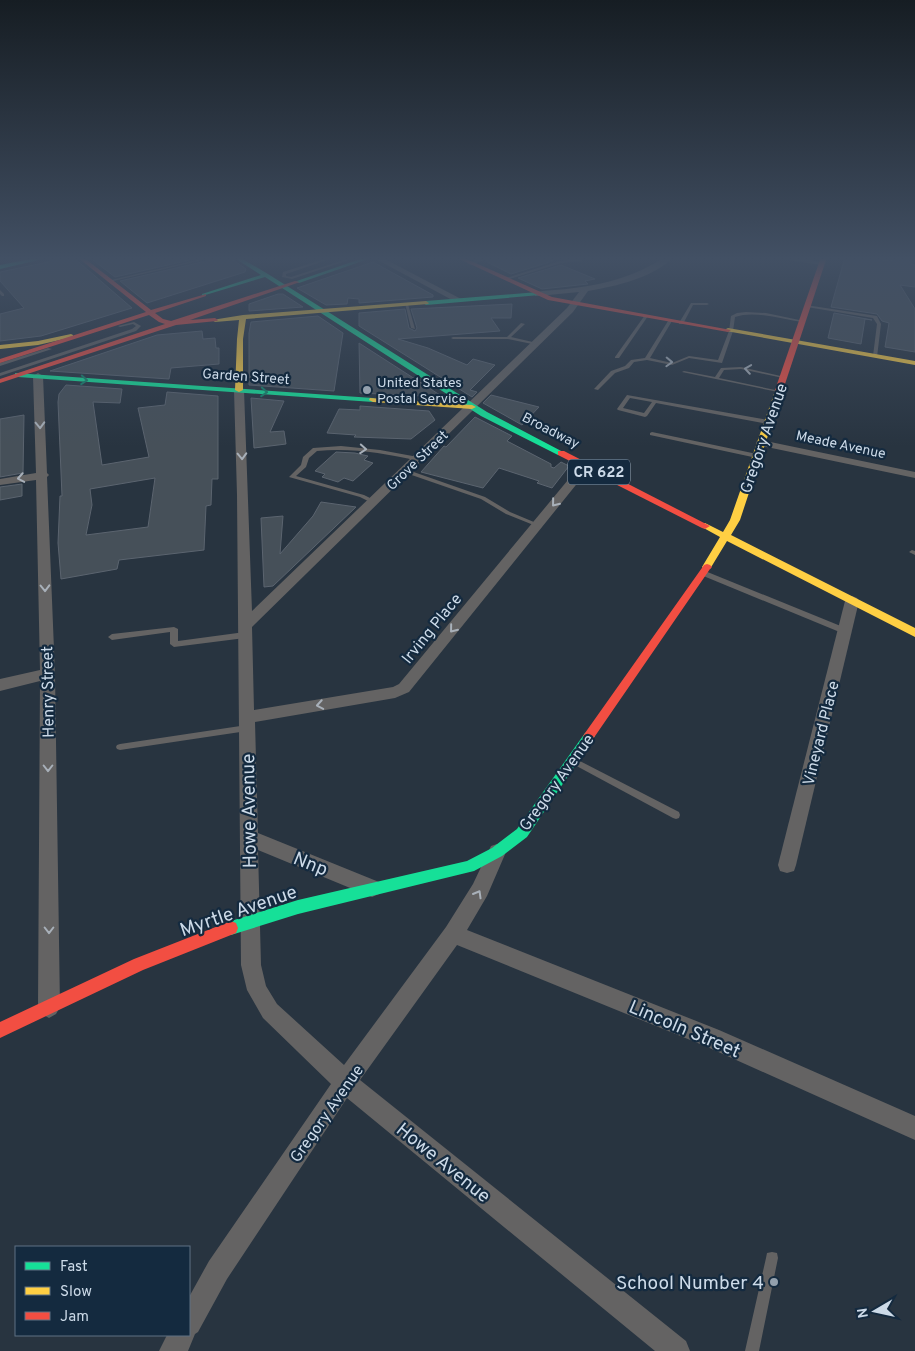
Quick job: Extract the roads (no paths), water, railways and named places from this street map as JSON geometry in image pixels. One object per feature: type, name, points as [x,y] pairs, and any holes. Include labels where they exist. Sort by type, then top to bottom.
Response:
[{"type":"main road","points":[[0,347],[56,340],[129,320]]},
{"type":"main road","points":[[158,320],[171,323],[209,320]]},
{"type":"main road","points":[[0,381],[15,373],[180,320]]},
{"type":"main road","name":"Howe Avenue","points":[[239,390],[240,339],[243,320]]},
{"type":"main road","name":"Broadway","points":[[338,320],[472,407],[915,633]]},
{"type":"main road","points":[[666,320],[915,363]]},
{"type":"main road","points":[[198,321],[228,328],[240,339]]},
{"type":"main road","name":"Gregory Avenue","points":[[497,852],[522,833],[703,574],[726,538],[735,520],[802,321]]},
{"type":"main road","points":[[0,361],[100,328]]},
{"type":"main road","name":"Garden Street","points":[[15,373],[472,407]]},
{"type":"main road","name":"Myrtle Avenue","points":[[0,1030],[139,964],[250,921],[298,906],[470,867],[497,852]]},
{"type":"street","name":"Grove Street","points":[[245,631],[558,320]]},
{"type":"street","name":"Henry Street","points":[[38,376],[43,475],[48,674],[49,1007]]},
{"type":"street","name":"Howe Avenue","points":[[239,390],[251,965],[257,990],[270,1011],[345,1082],[676,1351]]},
{"type":"street","name":"Meade Avenue","points":[[761,443],[915,475]]},
{"type":"street","name":"Irving Place","points":[[247,722],[395,692],[404,688],[586,465]]},
{"type":"street","points":[[0,482],[43,475]]},
{"type":"street","name":"Vineyard Place","points":[[787,865],[852,601]]},
{"type":"street","points":[[0,685],[48,674]]},
{"type":"street","name":"Nnp","points":[[249,838],[374,888]]},
{"type":"street","name":"Gregory Avenue","points":[[190,1321],[218,1270],[345,1082],[453,934],[480,890],[497,852]]},
{"type":"street","name":"Lincoln Street","points":[[453,934],[711,1038],[915,1128]]},
{"type":"street","points":[[173,1351],[181,1336]]},
{"type":"lane","points":[[411,320],[413,328]]},
{"type":"lane","points":[[617,357],[643,320]]},
{"type":"lane","points":[[596,389],[613,372],[627,367],[633,361],[647,359],[672,364],[689,357],[720,362],[732,320]]},
{"type":"lane","points":[[796,320],[802,321]]},
{"type":"lane","points":[[875,356],[879,324],[877,320]]},
{"type":"lane","points":[[647,359],[675,322]]},
{"type":"lane","points":[[0,365],[116,325],[130,323],[139,326],[129,335]]},
{"type":"lane","points":[[508,338],[523,324]]},
{"type":"lane","points":[[453,338],[508,338],[535,344]]},
{"type":"lane","points":[[716,378],[723,369],[733,368],[783,376]]},
{"type":"lane","points":[[684,372],[778,391]]},
{"type":"lane","points":[[0,374],[15,373]]},
{"type":"lane","points":[[655,401],[645,415],[620,409],[629,396],[768,422]]},
{"type":"lane","points":[[652,434],[756,456]]},
{"type":"lane","points":[[374,502],[362,496],[292,477],[304,466],[306,457],[315,449],[382,450],[418,459]]},
{"type":"lane","points":[[405,471],[483,498],[508,513],[538,524]]},
{"type":"lane","points":[[703,574],[759,594],[845,631]]},
{"type":"lane","points":[[112,638],[174,629],[174,644],[245,631]]},
{"type":"lane","points":[[120,747],[247,722]]},
{"type":"lane","points":[[572,760],[676,815]]},
{"type":"lane","points":[[752,1351],[772,1258]]},
{"type":"place","name":"United States Postal Service","points":[[367,390]]},
{"type":"place","name":"School Number 4","points":[[774,1282]]}]
